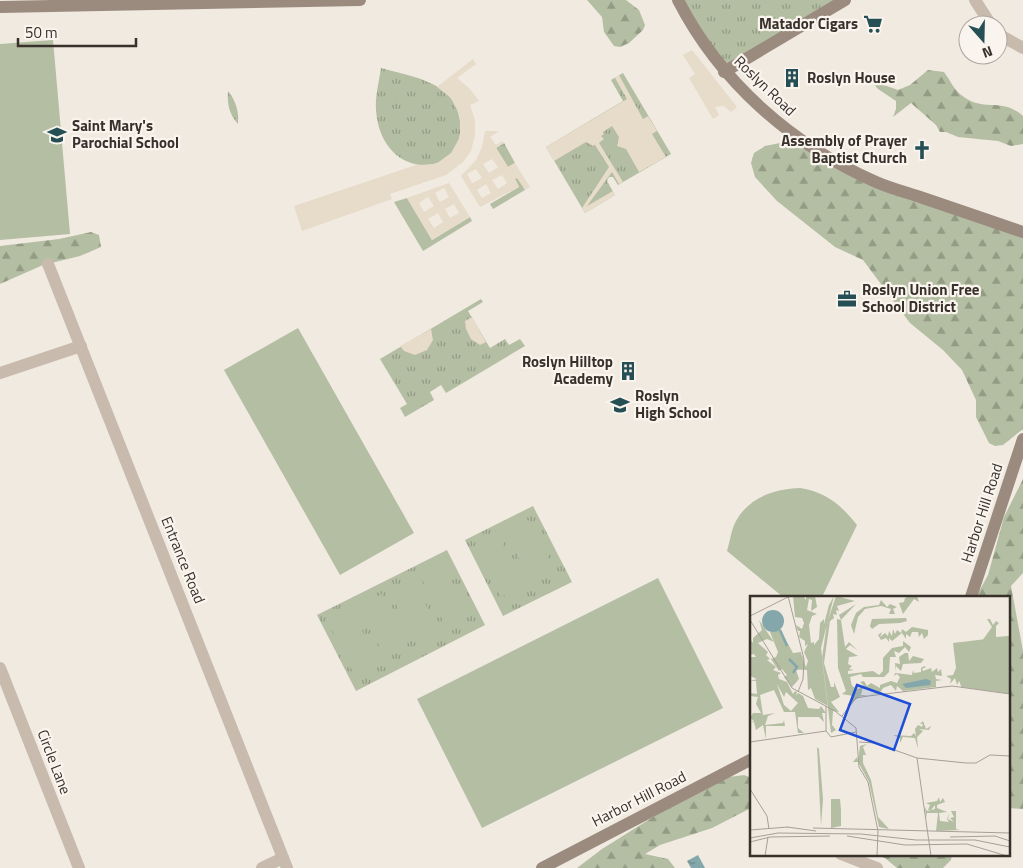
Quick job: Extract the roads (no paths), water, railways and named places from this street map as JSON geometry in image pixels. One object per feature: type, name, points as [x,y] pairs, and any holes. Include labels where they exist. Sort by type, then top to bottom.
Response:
[{"type":"street","points":[[0,7],[33,3],[360,0]]},
{"type":"street","name":"Roslyn Road","points":[[678,0],[697,35],[724,72],[777,122],[824,156],[876,182],[1023,232]]},
{"type":"street","points":[[724,72],[845,0]]},
{"type":"street","points":[[975,0],[985,15]]},
{"type":"street","points":[[1008,40],[1023,48]]},
{"type":"street","name":"Entrance Road","points":[[48,264],[285,863]]},
{"type":"street","points":[[0,373],[81,346]]},
{"type":"street","name":"Harbor Hill Road","points":[[971,596],[1023,439]]},
{"type":"street","name":"Circle Lane","points":[[0,668],[78,868]]},
{"type":"street","name":"Harbor Hill Road","points":[[542,868],[750,760]]},
{"type":"street","points":[[846,856],[877,868]]},
{"type":"street","points":[[262,868],[285,863]]},
{"type":"water","points":[[698,855],[705,868],[691,868],[687,861]]},
{"type":"place","name":"Matador Cigars","points":[[873,24]]},
{"type":"place","name":"Roslyn House","points":[[792,78]]},
{"type":"place","name":"Saint Mary's Parochial School","points":[[57,135]]},
{"type":"place","name":"Assembly of Prayer Baptist Church","points":[[922,150]]},
{"type":"place","name":"Roslyn Union Free School District","points":[[847,299]]},
{"type":"place","name":"Roslyn Hilltop Academy","points":[[628,371]]},
{"type":"place","name":"Roslyn High School","points":[[620,405]]}]
